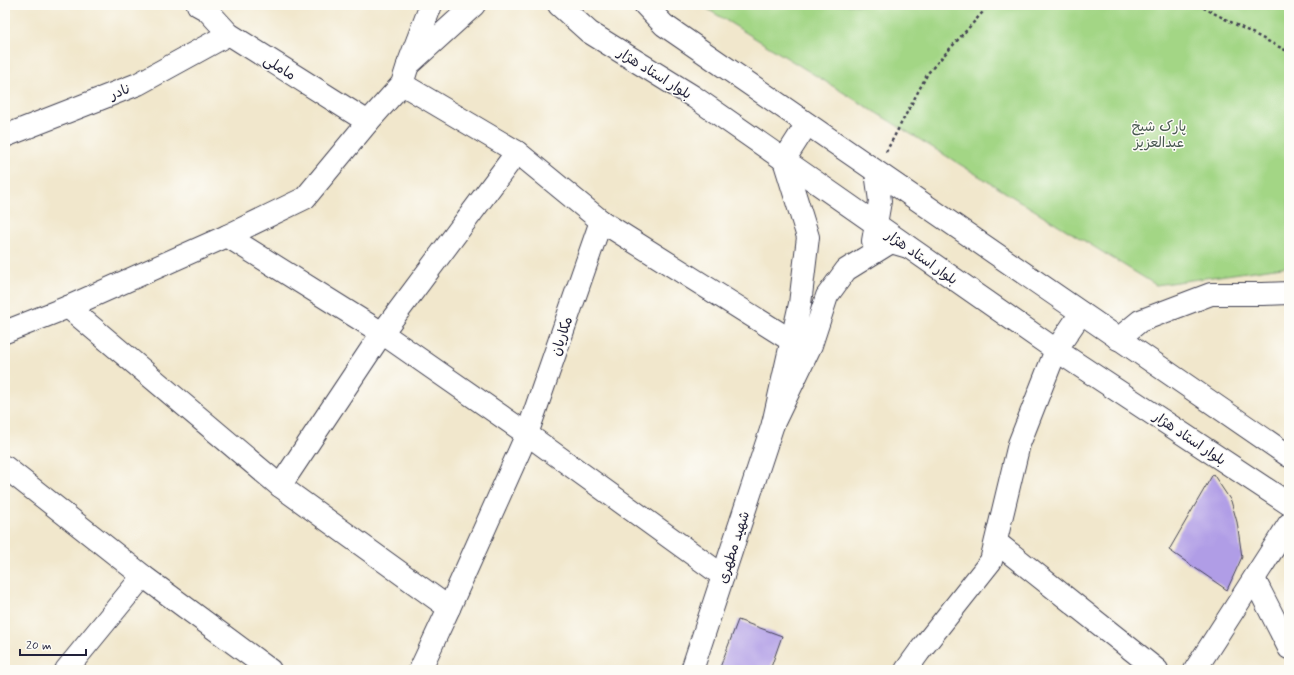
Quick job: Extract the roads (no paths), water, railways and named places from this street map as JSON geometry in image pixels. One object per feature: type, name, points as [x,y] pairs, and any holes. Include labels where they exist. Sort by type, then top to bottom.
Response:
[{"type":"street","points":[[405,75],[431,5]]},
{"type":"street","points":[[5,332],[68,307],[227,236],[305,198],[405,75],[474,5]]},
{"type":"street","name":"بلوار استاد هژار","points":[[559,5],[589,32],[694,97],[1056,350],[1289,504]]},
{"type":"street","points":[[645,5],[664,25],[1289,456]]},
{"type":"street","name":"ماملی","points":[[204,7],[229,34],[368,122]]},
{"type":"street","name":"نادر","points":[[5,136],[138,84],[229,34]]},
{"type":"street","points":[[405,75],[517,152],[600,221],[792,341]]},
{"type":"street","points":[[773,424],[800,304],[808,237],[784,160],[807,124]]},
{"type":"street","points":[[280,486],[382,333],[517,152]]},
{"type":"street","points":[[773,424],[811,345],[827,296],[846,270],[871,254],[880,201],[876,172]]},
{"type":"street","name":"مکاریان","points":[[420,670],[527,434],[600,221]]},
{"type":"street","points":[[227,236],[382,333],[527,434],[723,576]]},
{"type":"street","points":[[846,270],[892,242],[908,247]]},
{"type":"street","points":[[1118,339],[1140,321],[1211,294],[1289,293]]},
{"type":"street","points":[[68,307],[280,486],[449,608]]},
{"type":"street","points":[[906,670],[918,652],[991,561],[1019,444],[1056,350],[1081,313]]},
{"type":"street","name":"شهید مطهری","points":[[692,670],[773,424]]},
{"type":"street","points":[[5,467],[143,576],[270,670]]},
{"type":"street","points":[[1195,670],[1289,524]]},
{"type":"street","points":[[996,542],[1156,670]]},
{"type":"street","points":[[66,670],[143,576]]},
{"type":"street","points":[[1254,579],[1289,648]]},
{"type":"park label","name":"پارک شیخ عبدالعزیز","points":[[1159,134]]}]
